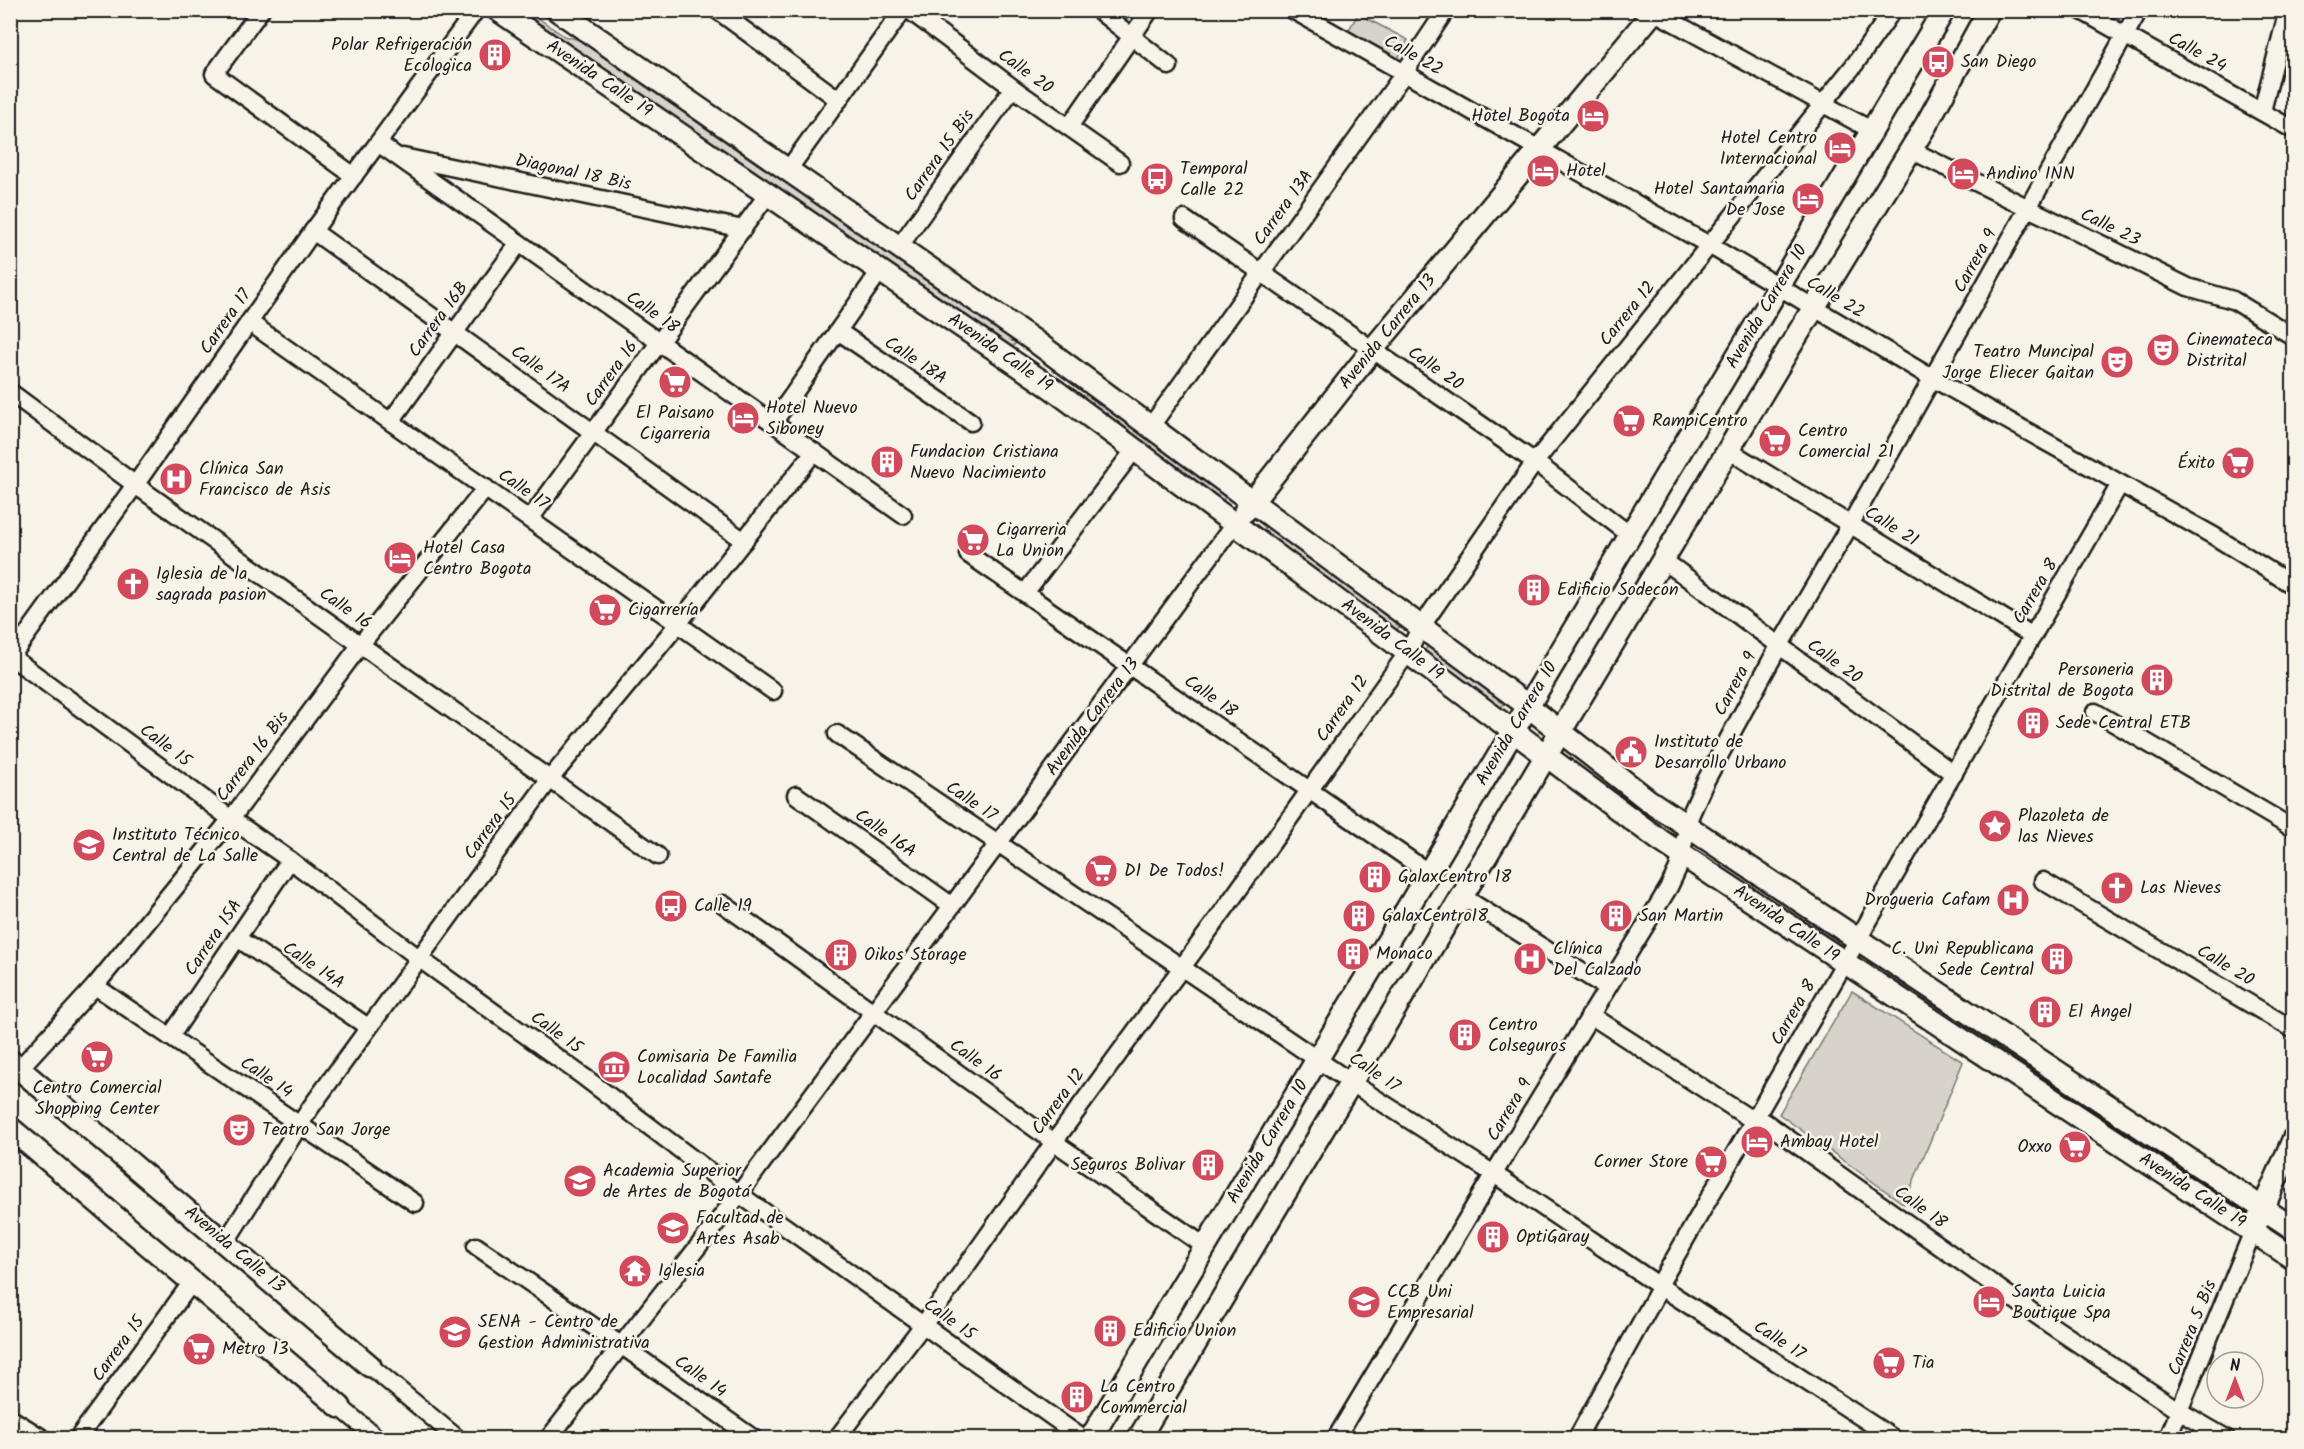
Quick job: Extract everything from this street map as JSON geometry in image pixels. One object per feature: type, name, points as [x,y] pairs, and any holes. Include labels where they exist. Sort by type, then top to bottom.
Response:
[{"type":"main road","name":"Avenida Calle 19","points":[[498,10],[1028,372],[1681,854],[2294,1259]]},
{"type":"main road","name":"Avenida Calle 19","points":[[557,10],[1036,342],[1528,706],[1636,791],[2294,1229]]},
{"type":"main road","name":"Avenida Carrera 10","points":[[1091,1438],[1944,10]]},
{"type":"main road","points":[[1139,1438],[1813,308],[1911,150],[1989,10]]},
{"type":"main road","name":"Avenida Carrera 13","points":[[1235,523],[1372,349],[1541,149],[1653,11]]},
{"type":"main road","name":"Avenida Calle 13","points":[[15,1065],[370,1366]]},
{"type":"main road","points":[[10,1128],[340,1407]]},
{"type":"main road","points":[[2253,1232],[2294,1138]]},
{"type":"street","points":[[261,10],[214,74],[354,176]]},
{"type":"street","name":"Carrera 17","points":[[11,657],[138,481],[313,231],[476,10]]},
{"type":"street","points":[[717,10],[839,100]]},
{"type":"street","points":[[788,170],[903,10]]},
{"type":"street","name":"Calle 20","points":[[909,10],[1012,88],[1120,163]]},
{"type":"street","points":[[1098,10],[1169,66]]},
{"type":"street","points":[[1069,127],[1150,10]]},
{"type":"street","name":"Calle 22","points":[[1293,10],[1709,245],[1932,378],[2214,536],[2294,586]]},
{"type":"street","name":"Carrera 13A","points":[[1150,426],[1404,74],[1446,10]]},
{"type":"street","name":"Carrera 12","points":[[837,1438],[923,1325],[1310,790],[1408,652],[1421,627],[1535,462],[1855,64],[1893,10]]},
{"type":"street","name":"Calle 24","points":[[2080,10],[2294,130]]},
{"type":"street","name":"Carrera 9","points":[[1336,1438],[1669,887],[1681,854],[1690,816],[1705,782],[1779,646],[1850,525],[2139,10]]},
{"type":"street","points":[[2262,111],[2288,10]]},
{"type":"street","points":[[1653,11],[1873,131]]},
{"type":"street","name":"Carrera 15 Bis","points":[[899,247],[1012,88]]},
{"type":"street","name":"Calle 18","points":[[378,143],[903,515]]},
{"type":"street","name":"Calle 23","points":[[1911,150],[2188,287],[2233,300],[2294,338]]},
{"type":"street","name":"Diagonal 18 Bis","points":[[396,156],[742,229]]},
{"type":"street","name":"Carrera 16","points":[[530,519],[768,194]]},
{"type":"street","name":"Calle 20","points":[[1184,219],[1535,462],[1630,534]]},
{"type":"street","name":"Calle 17A","points":[[313,231],[744,541]]},
{"type":"street","name":"Carrera 16B","points":[[391,421],[519,243]]},
{"type":"street","points":[[773,423],[880,271]]},
{"type":"street","name":"Calle 17","points":[[249,322],[773,690]]},
{"type":"street","name":"Calle 18A","points":[[838,331],[971,422]]},
{"type":"street","name":"Calle 16","points":[[10,384],[361,644],[658,856]]},
{"type":"street","name":"Calle 16","points":[[10,392],[138,481]]},
{"type":"street","points":[[1025,593],[1135,449]]},
{"type":"street","name":"Calle 21","points":[[1728,450],[2033,636]]},
{"type":"street","name":"Carrera 15","points":[[225,1243],[299,1125],[550,779],[678,624],[814,452]]},
{"type":"street","name":"Carrera 8","points":[[1577,1438],[1661,1286],[1662,1280],[2120,484]]},
{"type":"street","name":"Carrera 16 Bis","points":[[15,1065],[95,986],[231,819],[361,644],[486,488]]},
{"type":"street","name":"Avenida Carrera 13","points":[[549,1438],[739,1194],[1235,523]]},
{"type":"street","name":"Calle 18","points":[[968,554],[1429,873]]},
{"type":"street","name":"Calle 20","points":[[1663,560],[1954,774]]},
{"type":"street","name":"Calle 15","points":[[11,657],[290,860],[420,959],[584,1077],[739,1194],[1082,1438]]},
{"type":"street","points":[[2095,712],[2294,829]]},
{"type":"street","name":"Calle 17","points":[[837,734],[1352,1083],[1494,1174],[1893,1438]]},
{"type":"street","name":"Calle 16A","points":[[796,795],[951,905]]},
{"type":"street","name":"Carrera 15A","points":[[170,1037],[290,860]]},
{"type":"street","name":"Calle 20","points":[[2043,882],[2294,1030]]},
{"type":"street","points":[[1463,897],[1607,988]]},
{"type":"street","name":"Calle 16","points":[[723,904],[1054,1142],[1206,1246]]},
{"type":"street","name":"Calle 14A","points":[[237,938],[368,1027]]},
{"type":"street","name":"Calle 14","points":[[95,986],[415,1203]]},
{"type":"street","name":"Calle 18","points":[[1590,1015],[1749,1118],[1756,1118],[1864,1191],[2049,1324],[2179,1411],[2226,1438]]},
{"type":"street","name":"Carrera 5 Bis","points":[[2168,1438],[2208,1347],[2253,1232]]},
{"type":"street","name":"Calle 14","points":[[476,1246],[753,1438]]},
{"type":"street","name":"Carrera 15","points":[[78,1438],[192,1282]]},
{"type":"street","name":"Avenida Calle 13","points":[[370,1366],[458,1438]]},
{"type":"street","points":[[340,1407],[377,1438]]},
{"type":"street","points":[[10,1418],[42,1438]]},
{"type":"shaded area","points":[[513,11],[528,11],[564,36],[580,40],[649,85],[1017,341],[1013,347],[952,306],[918,289]]},
{"type":"shaded area","points":[[1358,14],[1408,40],[1398,58],[1348,31]]},
{"type":"shaded area","points":[[1088,392],[1227,495],[1221,503],[1082,400]]},
{"type":"shaded area","points":[[1266,526],[1400,626],[1396,631],[1260,534]]},
{"type":"shaded area","points":[[1428,646],[1505,702],[1501,708],[1424,651]]},
{"type":"shaded area","points":[[1708,853],[1839,939],[1833,948],[1702,862]]},
{"type":"shaded area","points":[[1875,960],[1976,1026],[1970,1035],[1868,970]]},
{"type":"shaded area","points":[[1852,991],[1963,1062],[1904,1204],[1779,1114]]},
{"type":"shaded area","points":[[2012,1052],[2244,1201],[2238,1211],[2006,1060]]},
{"type":"place","name":"Polar Refrigeración Ecologica","points":[[495,55]]},
{"type":"place","name":"San Diego","points":[[1938,62]]},
{"type":"place","name":"Hotel Bogota","points":[[1593,116]]},
{"type":"place","name":"Hotel Centro Internacional","points":[[1840,148]]},
{"type":"place","name":"Hotel","points":[[1543,171]]},
{"type":"place","name":"Andino INN","points":[[1963,174]]},
{"type":"place","name":"Temporal Calle 22","points":[[1157,179]]},
{"type":"place","name":"Hotel Santamaria De Jose","points":[[1808,199]]},
{"type":"place","name":"Cinemateca Distrital","points":[[2163,350]]},
{"type":"place","name":"Teatro Muncipal Jorge Eliecer Gaitan","points":[[2117,362]]},
{"type":"place","name":"El Paisano Cigarreria","points":[[675,382]]},
{"type":"place","name":"Hotel Nuevo Siboney","points":[[743,418]]},
{"type":"place","name":"RampiCentro","points":[[1629,421]]},
{"type":"place","name":"Centro Comercial 21","points":[[1775,441]]},
{"type":"place","name":"Fundacion Cristiana Nuevo Nacimiento","points":[[887,462]]},
{"type":"place","name":"Éxito","points":[[2238,463]]},
{"type":"place","name":"Clínica San Francisco de Asis","points":[[176,479]]},
{"type":"place","name":"Cigarreria La Union","points":[[973,540]]},
{"type":"place","name":"Hotel Casa Centro Bogota","points":[[400,558]]},
{"type":"place","name":"Iglesia de la sagrada pasion","points":[[133,584]]},
{"type":"place","name":"Edificio Sodecon","points":[[1534,590]]},
{"type":"place","name":"Cigarrería","points":[[605,610]]},
{"type":"place","name":"Personeria Distrital de Bogota","points":[[2157,680]]},
{"type":"place","name":"Sede Central ETB","points":[[2033,723]]},
{"type":"place","name":"Instituto de Desarrollo Urbano","points":[[1631,752]]},
{"type":"place","name":"Plazoleta de las Nieves","points":[[1995,826]]},
{"type":"place","name":"Instituto Técnico Central de La Salle","points":[[89,845]]},
{"type":"place","name":"D1 De Todos!","points":[[1101,871]]},
{"type":"place","name":"GalaxCentro 18","points":[[1375,877]]},
{"type":"place","name":"Las Nieves","points":[[2117,888]]},
{"type":"place","name":"Drogueria Cafam","points":[[2013,900]]},
{"type":"place","name":"Calle 19","points":[[671,906]]},
{"type":"place","name":"GalaxCentro18","points":[[1359,916]]},
{"type":"place","name":"San Martin","points":[[1616,916]]},
{"type":"place","name":"Monaco","points":[[1353,954]]},
{"type":"place","name":"Oikos Storage","points":[[841,955]]},
{"type":"place","name":"Clínica Del Calzado","points":[[1530,959]]},
{"type":"place","name":"C. Uni Republicana Sede Central","points":[[2057,959]]},
{"type":"place","name":"El Angel","points":[[2045,1012]]},
{"type":"place","name":"Centro Colseguros","points":[[1465,1035]]},
{"type":"place","name":"Centro Comercial Shopping Center","points":[[97,1057]]},
{"type":"place","name":"Comisaria De Familia Localidad Santafe","points":[[614,1067]]},
{"type":"place","name":"Teatro San Jorge","points":[[239,1130]]},
{"type":"place","name":"Ambay Hotel","points":[[1757,1142]]},
{"type":"place","name":"Oxxo","points":[[2075,1147]]},
{"type":"place","name":"Corner Store","points":[[1711,1162]]},
{"type":"place","name":"Seguros Bolivar","points":[[1208,1165]]},
{"type":"place","name":"Academia Superior de Artes de Bogotá","points":[[580,1181]]},
{"type":"place","name":"Facultad de Artes Asab","points":[[673,1228]]},
{"type":"place","name":"OptiGaray","points":[[1493,1237]]},
{"type":"place","name":"Iglesia","points":[[635,1271]]},
{"type":"place","name":"CCB Uni Empresarial","points":[[1364,1302]]},
{"type":"place","name":"Santa Luicia Boutique Spa","points":[[1989,1302]]},
{"type":"place","name":"Edificio Union","points":[[1110,1331]]},
{"type":"place","name":"SENA - Centro de Gestion Administrativa","points":[[455,1332]]},
{"type":"place","name":"Metro 13","points":[[199,1349]]},
{"type":"place","name":"Tia","points":[[1889,1363]]},
{"type":"place","name":"La Centro Commercial","points":[[1077,1397]]}]
